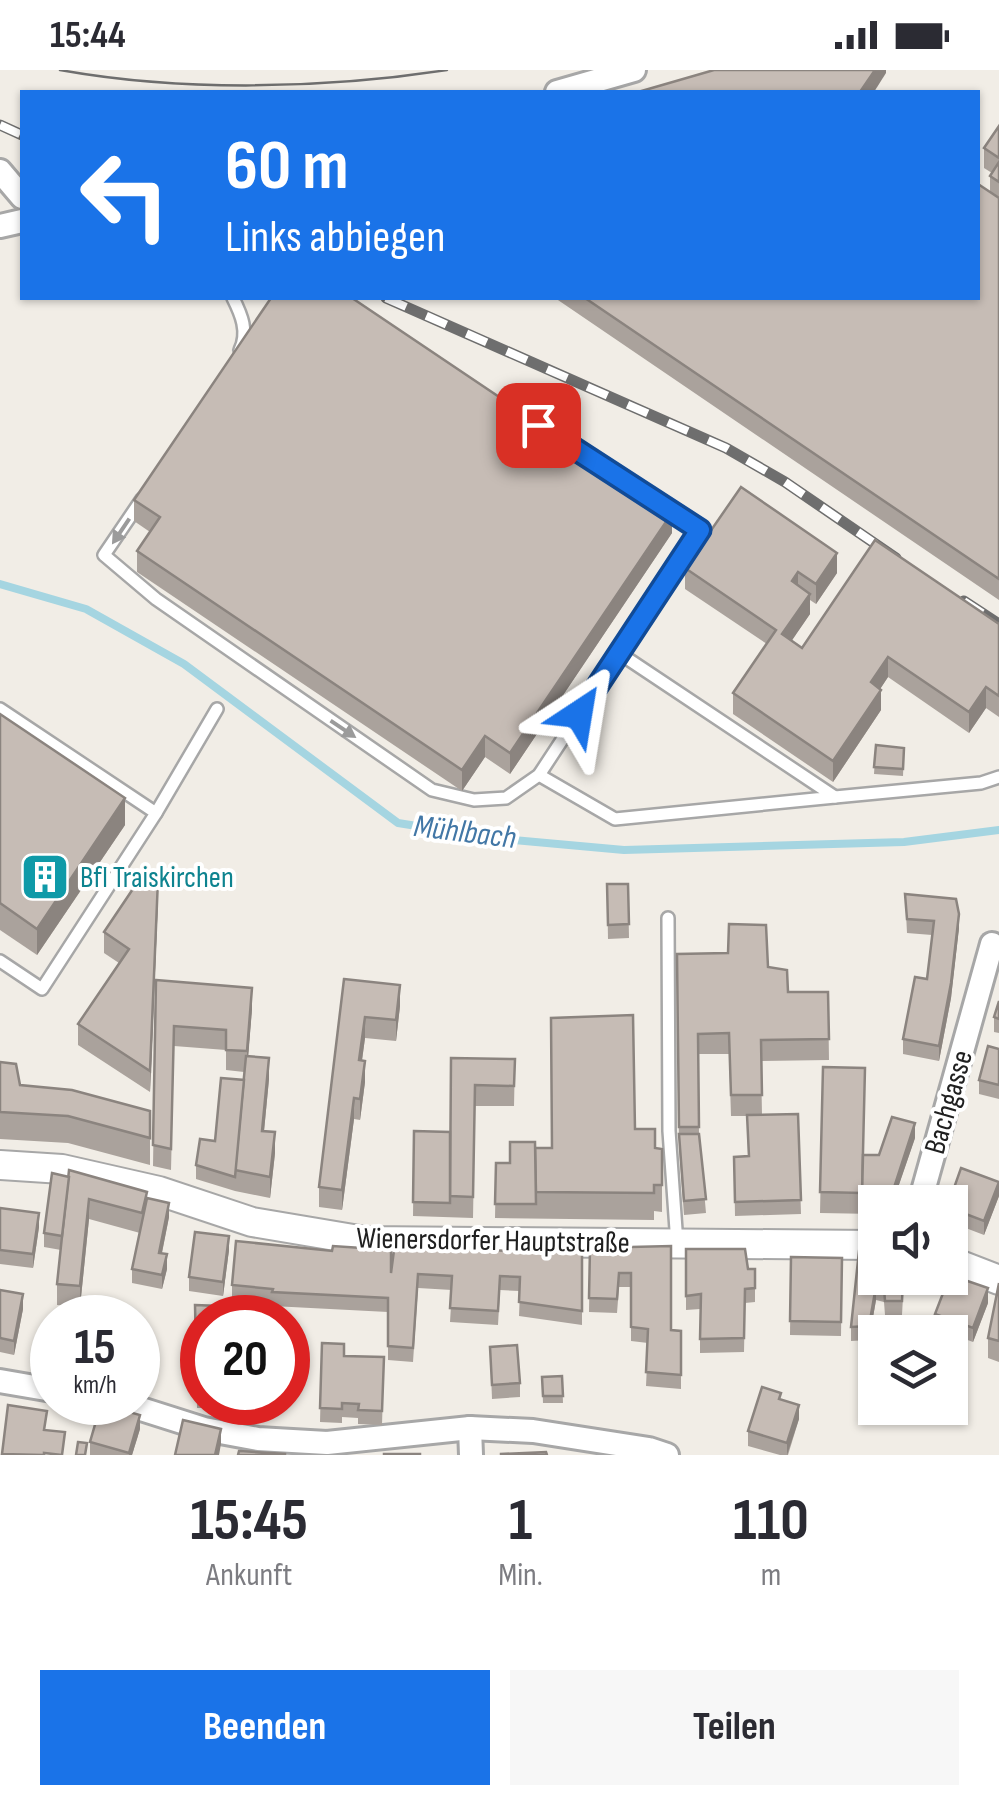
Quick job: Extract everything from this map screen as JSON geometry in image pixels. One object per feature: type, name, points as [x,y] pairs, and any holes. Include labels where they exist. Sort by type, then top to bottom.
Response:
[{"type":"street","points":[[564,90],[634,70]]},
{"type":"street","points":[[0,171],[20,195]]},
{"type":"street","name":"Bachgasse","points":[[925,1185],[992,944]]},
{"type":"street","name":"Wienersdorfer Hauptstraße","points":[[0,1166],[62,1169],[159,1191],[252,1222],[365,1242],[858,1245]]},
{"type":"street","points":[[968,1268],[999,1280]]},
{"type":"street","points":[[0,1381],[30,1386]]},
{"type":"street","points":[[160,1415],[204,1429],[275,1440],[327,1443],[470,1428],[533,1431],[667,1455]]},
{"type":"street","points":[[470,1428],[470,1455]]},
{"type":"lane","points":[[234,300],[243,318],[244,342],[236,358]]},
{"type":"lane","points":[[146,494],[104,556],[156,599],[432,790],[474,800],[506,798],[539,774],[700,530],[619,478]]},
{"type":"lane","points":[[619,653],[835,798]]},
{"type":"lane","points":[[0,961],[42,989],[156,813],[217,708]]},
{"type":"lane","points":[[0,709],[156,813]]},
{"type":"lane","points":[[539,774],[615,819],[835,798],[999,777]]},
{"type":"lane","points":[[668,918],[669,1131],[677,1244]]},
{"type":"building","points":[[714,70],[875,70],[861,90],[645,90]]},
{"type":"building","points":[[999,126],[999,158],[984,148]]},
{"type":"building","points":[[999,162],[999,182],[990,176]]},
{"type":"building","points":[[980,185],[999,198],[999,579],[588,300],[980,300]]},
{"type":"building","points":[[270,300],[355,300],[672,513],[510,753],[485,736],[462,770],[137,551],[160,517],[134,500]]},
{"type":"building","points":[[741,487],[837,553],[816,584],[798,572],[792,581],[810,594],[782,634],[802,648],[875,540],[999,624],[999,696],[986,687],[969,712],[888,657],[871,682],[881,690],[833,761],[733,693],[776,630],[685,568]]},
{"type":"building","name":"BfI Traiskirchen","points":[[0,714],[125,798],[37,929],[0,903]]},
{"type":"building","points":[[876,745],[904,748],[903,769],[874,767]]},
{"type":"building","points":[[145,871],[158,879],[150,1071],[78,1024],[129,949],[104,932]]},
{"type":"building","points":[[607,884],[628,884],[629,924],[608,925]]},
{"type":"building","points":[[905,894],[956,899],[959,914],[939,1046],[903,1039],[915,977],[927,979],[934,921],[907,919]]},
{"type":"building","points":[[729,924],[766,925],[768,967],[787,970],[788,992],[828,992],[829,1039],[761,1040],[762,1095],[731,1095],[729,1033],[698,1034],[699,1127],[679,1127],[677,954],[728,953]]},
{"type":"building","points":[[344,979],[400,985],[396,1020],[365,1017],[359,1060],[365,1061],[360,1099],[354,1098],[342,1190],[319,1187]]},
{"type":"building","points":[[156,980],[252,988],[247,1051],[226,1050],[226,1030],[174,1026],[171,1149],[153,1145]]},
{"type":"building","points":[[633,1015],[635,1129],[655,1129],[655,1148],[662,1149],[662,1185],[654,1185],[654,1193],[536,1192],[535,1148],[552,1148],[551,1018]]},
{"type":"building","points":[[988,1046],[999,1049],[999,1085],[979,1080]]},
{"type":"building","points":[[246,1056],[269,1058],[262,1131],[275,1132],[270,1177],[235,1170]]},
{"type":"building","points":[[451,1058],[515,1059],[514,1086],[475,1085],[473,1197],[450,1196]]},
{"type":"building","points":[[0,1062],[16,1064],[20,1085],[72,1090],[150,1111],[150,1138],[68,1116],[0,1112]]},
{"type":"building","points":[[823,1067],[865,1068],[862,1185],[858,1185],[858,1193],[820,1192]]},
{"type":"building","points":[[221,1078],[244,1080],[235,1177],[196,1165],[200,1139],[215,1141]]},
{"type":"building","points":[[798,1114],[801,1200],[735,1202],[734,1157],[749,1156],[747,1115]]},
{"type":"building","points":[[892,1117],[915,1123],[895,1185],[862,1185],[863,1155],[879,1155]]},
{"type":"building","points":[[414,1131],[450,1132],[450,1203],[413,1202]]},
{"type":"building","points":[[679,1134],[699,1134],[706,1199],[684,1201]]},
{"type":"building","points":[[510,1142],[535,1142],[536,1204],[495,1204],[496,1163],[510,1163]]},
{"type":"building","points":[[961,1168],[999,1182],[984,1221],[968,1215],[968,1185],[955,1185]]},
{"type":"building","points":[[69,1170],[147,1192],[142,1213],[89,1199],[80,1286],[57,1284]]},
{"type":"building","points":[[52,1173],[69,1177],[62,1236],[44,1233]]},
{"type":"building","points":[[147,1198],[169,1203],[159,1253],[167,1254],[162,1275],[132,1269]]},
{"type":"building","points":[[0,1208],[39,1213],[33,1254],[0,1250]]},
{"type":"building","points":[[195,1232],[229,1236],[223,1282],[189,1277]]},
{"type":"building","points":[[236,1241],[332,1251],[333,1246],[391,1250],[391,1273],[395,1243],[522,1252],[582,1251],[582,1311],[519,1302],[520,1277],[500,1276],[498,1311],[450,1308],[452,1276],[418,1274],[413,1348],[388,1346],[388,1298],[272,1292],[273,1289],[232,1285]]},
{"type":"building","points":[[671,1246],[671,1330],[681,1331],[681,1375],[646,1372],[648,1329],[631,1327],[631,1273],[619,1273],[617,1299],[589,1298],[590,1248]]},
{"type":"building","points":[[686,1249],[745,1249],[748,1269],[755,1269],[755,1288],[745,1289],[744,1338],[700,1339],[701,1294],[686,1296]]},
{"type":"building","points":[[791,1257],[842,1258],[841,1322],[790,1321]]},
{"type":"building","points":[[858,1260],[858,1295],[874,1295],[871,1315],[858,1315],[858,1327],[851,1327]]},
{"type":"building","points":[[968,1281],[988,1288],[973,1328],[968,1326],[968,1315],[935,1314],[942,1295],[968,1295]]},
{"type":"building","points":[[999,1283],[999,1341],[988,1338]]},
{"type":"building","points":[[0,1290],[23,1294],[14,1341],[0,1338]]},
{"type":"building","points":[[885,1295],[902,1295],[902,1301],[885,1301]]},
{"type":"building","points":[[322,1343],[344,1344],[344,1356],[384,1357],[382,1411],[358,1410],[359,1404],[342,1403],[342,1409],[320,1408]]},
{"type":"building","points":[[517,1345],[520,1383],[492,1385],[490,1347]]},
{"type":"building","points":[[562,1376],[563,1396],[543,1396],[542,1377]]},
{"type":"building","points":[[762,1387],[781,1393],[779,1399],[799,1405],[787,1443],[748,1431]]},
{"type":"building","points":[[8,1405],[30,1408],[30,1425],[65,1432],[62,1455],[2,1454]]},
{"type":"building","points":[[95,1425],[137,1425],[129,1453],[90,1442]]},
{"type":"building","points":[[182,1425],[221,1429],[215,1455],[175,1455]]},
{"type":"building","points":[[78,1442],[87,1443],[85,1455],[76,1455]]},
{"type":"building","points":[[239,1451],[285,1454],[285,1455],[238,1455]]},
{"type":"building","points":[[501,1454],[547,1455],[501,1455]]},
{"type":"waterway","name":"Mühlbach","points":[[0,584],[86,609],[184,664],[398,823],[492,838],[624,850],[904,842],[999,830]]},
{"type":"tram line","points":[[60,70],[204,85],[352,81],[447,70]]},
{"type":"railway","points":[[0,125],[20,134]]},
{"type":"railway","points":[[391,300],[726,448],[785,482],[896,558]]},
{"type":"railway","points":[[964,601],[999,624]]},
{"type":"place","name":"BfI Traiskirchen","points":[[45,877]]},
{"type":"route","points":[[538,425],[700,530],[579,714]]}]
